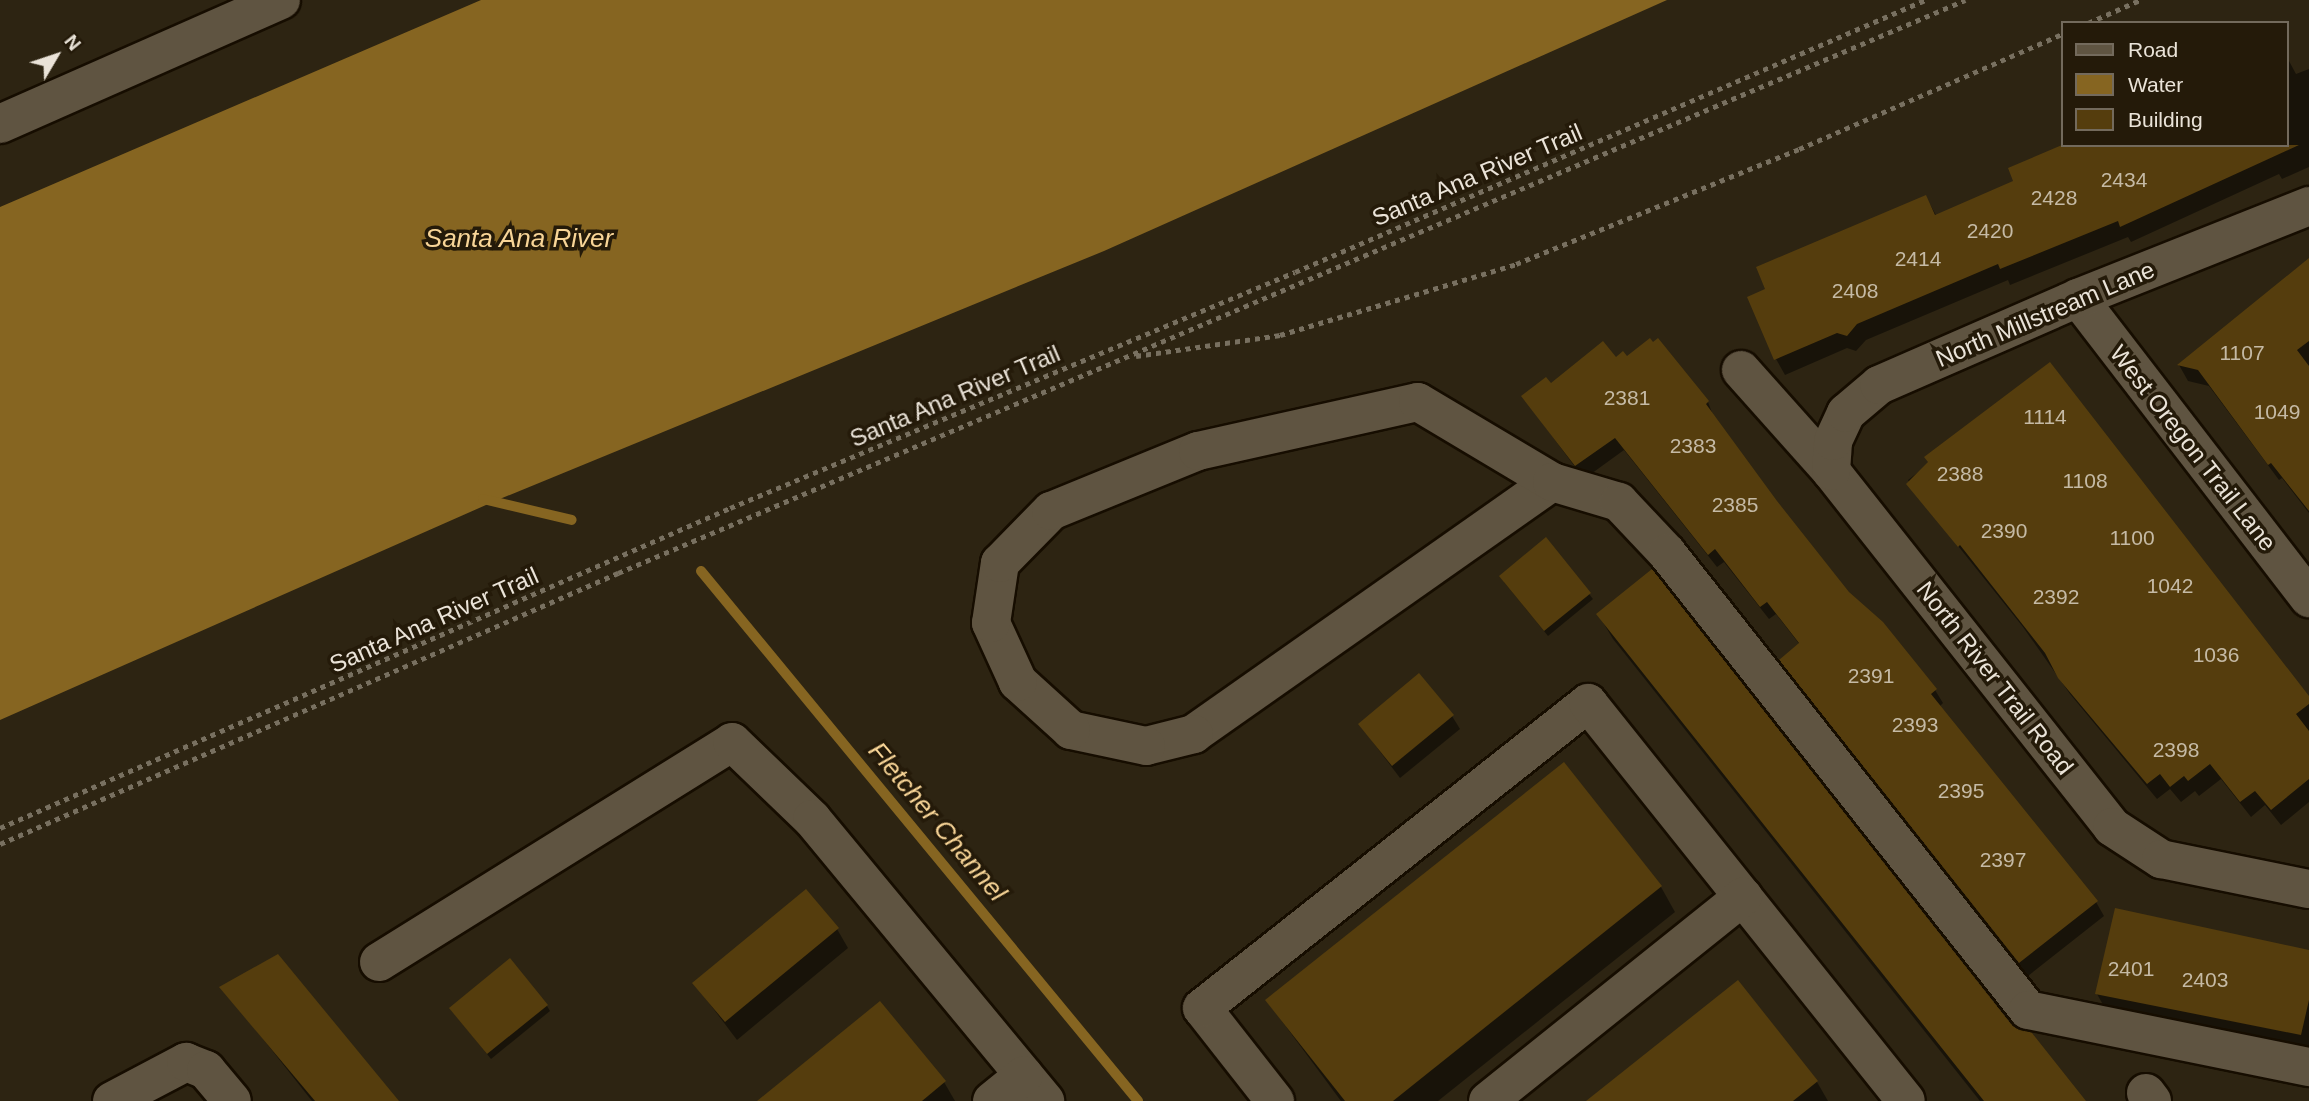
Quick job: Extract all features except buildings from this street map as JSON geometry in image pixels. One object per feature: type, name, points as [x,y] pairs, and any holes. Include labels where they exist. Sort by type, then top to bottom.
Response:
[{"type":"street","points":[[0,124],[281,0]]},
{"type":"street","name":"North Millstream Lane","points":[[1831,471],[1833,441],[1846,413],[1879,385],[2078,298],[2309,206]]},
{"type":"street","name":"West Oregon Trail Lane","points":[[2078,298],[2309,598]]},
{"type":"street","name":"North River Trail Road","points":[[1741,370],[1831,471],[2112,827],[2161,859],[2309,889]]},
{"type":"street","points":[[1552,482],[1194,734],[1146,746],[1071,730],[1018,682],[991,623],[1000,563],[1051,511],[1198,451],[1418,402],[1552,482],[1619,502],[1667,553],[2028,1010],[2309,1067]]},
{"type":"street","points":[[1275,1101],[1202,1008],[1588,703],[1899,1098]]},
{"type":"street","points":[[379,962],[732,742],[812,818],[1034,1088],[992,1101]]},
{"type":"street","points":[[1488,1101],[1743,897]]},
{"type":"street","points":[[112,1101],[186,1062],[206,1070],[232,1101]]},
{"type":"path","name":"Santa Ana River Trail","points":[[0,828],[730,508],[1295,272],[1925,0]]},
{"type":"path","points":[[0,844],[618,573],[1965,0]]},
{"type":"path","points":[[2093,21],[2140,0]]},
{"type":"path","points":[[1128,357],[1280,335],[1516,264],[1799,149],[2060,35]]},
{"type":"water","name":"Santa Ana River","points":[[481,0],[1667,0],[1104,251],[495,501],[0,720],[0,207]]},
{"type":"waterway","points":[[483,499],[572,520]]},
{"type":"waterway","name":"Fletcher Channel","points":[[701,571],[1138,1101]]}]
